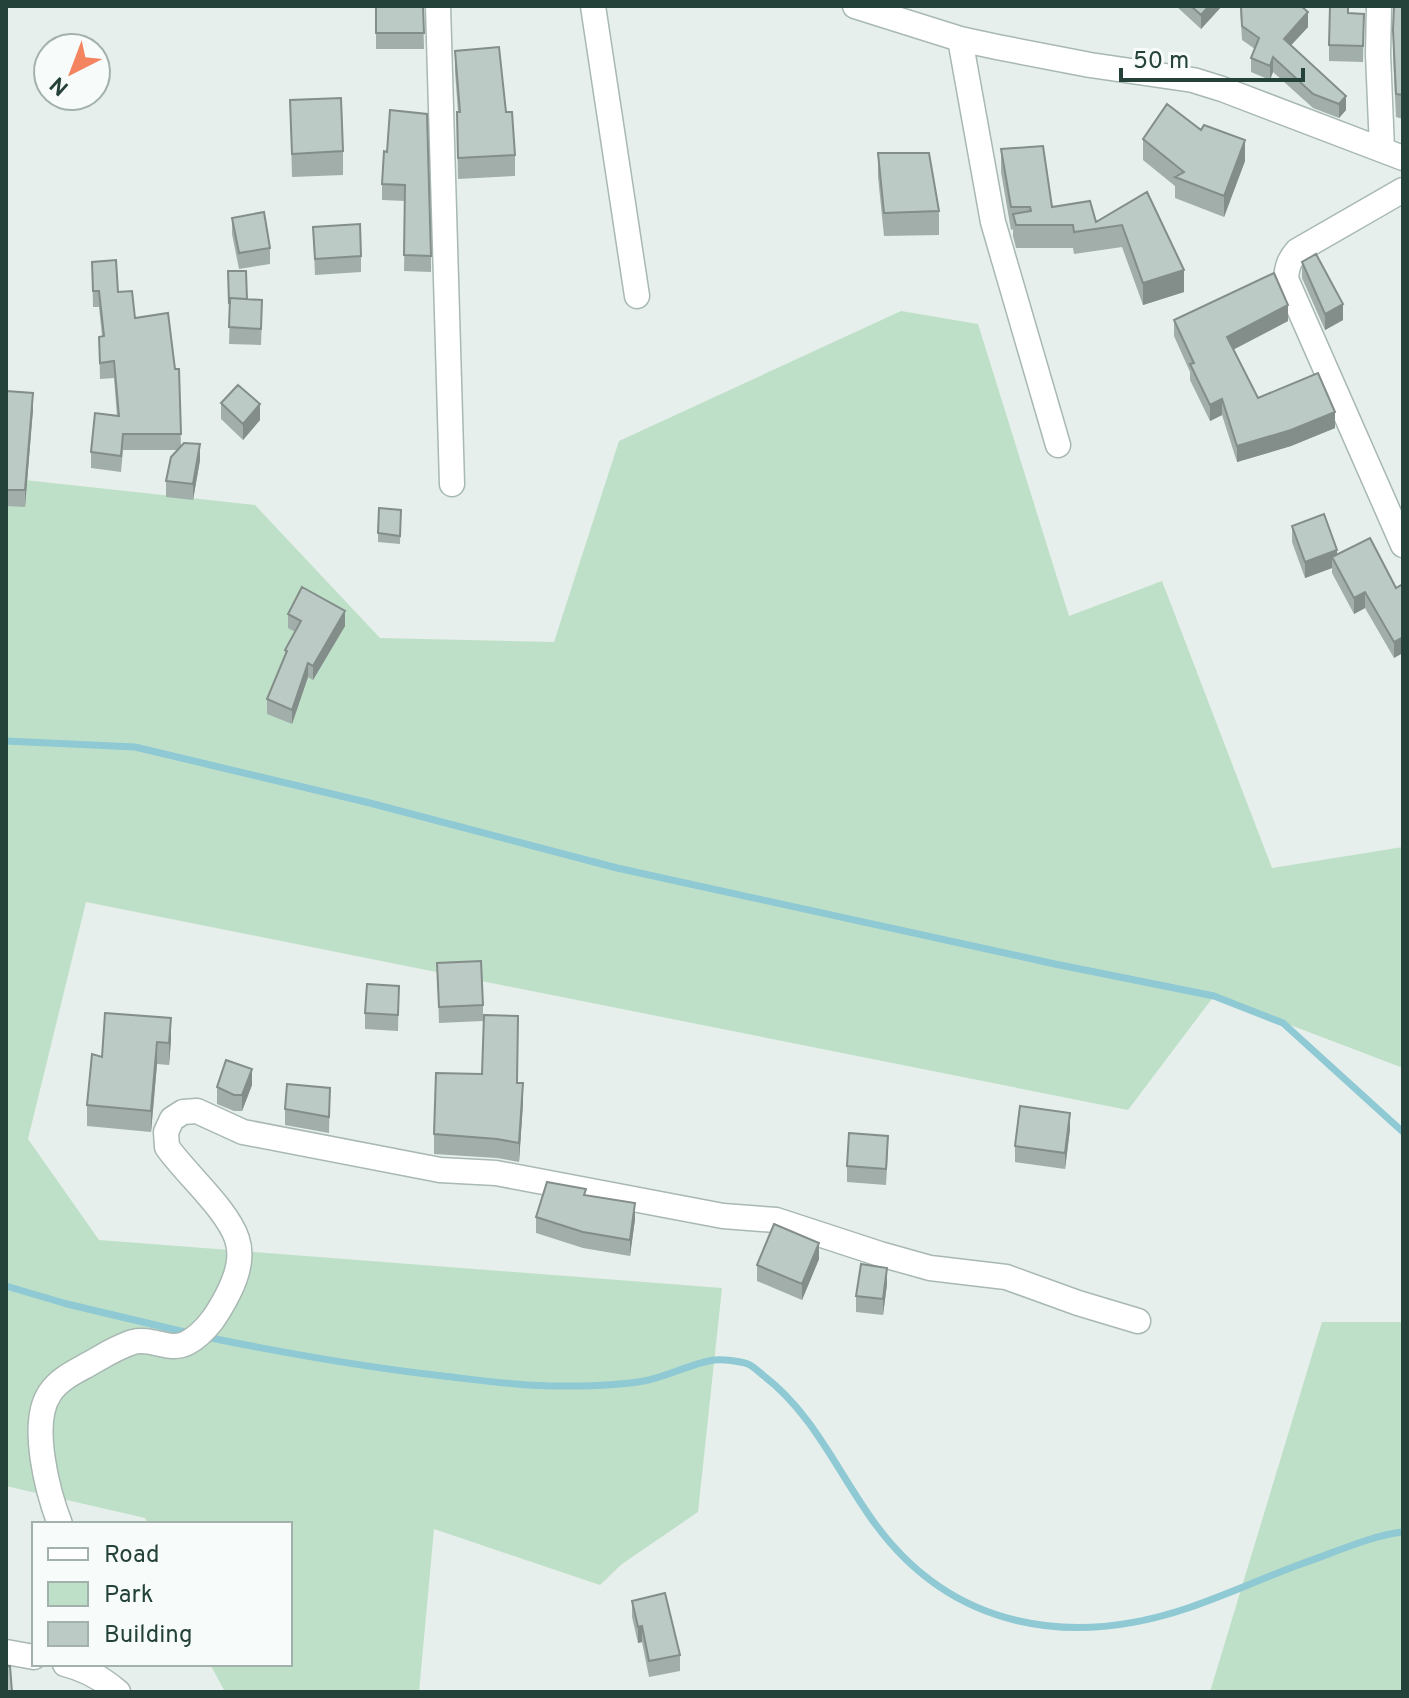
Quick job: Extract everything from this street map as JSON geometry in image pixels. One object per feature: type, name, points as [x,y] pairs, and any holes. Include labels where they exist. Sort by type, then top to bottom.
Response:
[{"type":"street","points":[[438,6],[452,484]]},
{"type":"street","points":[[593,6],[637,296]]},
{"type":"street","points":[[855,6],[960,39],[1090,65],[1193,80],[1392,153],[1378,54],[1379,6]]},
{"type":"street","points":[[960,39],[993,222],[1058,445]]},
{"type":"street","points":[[1403,190],[1297,251],[1291,258],[1286,279],[1403,545]]},
{"type":"street","points":[[59,1522],[43,1463],[40,1430],[49,1394],[66,1378],[136,1341],[171,1346],[184,1344],[200,1334],[217,1315],[234,1282],[241,1255],[237,1238],[167,1147],[166,1132],[172,1119],[183,1112],[197,1111],[243,1132],[440,1170],[496,1173],[723,1216],[776,1220],[930,1268],[1006,1277],[1138,1321]]},
{"type":"street","points":[[6,1652],[32,1657]]},
{"type":"street","points":[[72,1666],[102,1679],[121,1692]]},
{"type":"street","points":[[114,1666],[121,1692]]},
{"type":"green space","points":[[901,311],[978,324],[1069,616],[1162,581],[1272,868],[1403,847],[1403,1068],[1214,996],[1128,1110],[86,902],[28,1139],[99,1240],[722,1288],[698,1512],[622,1564],[600,1585],[434,1529],[419,1692],[225,1692],[211,1666],[292,1666],[292,1522],[147,1522],[145,1518],[6,1486],[6,478],[255,505],[380,638],[554,642],[619,441]]},
{"type":"green space","points":[[1322,1322],[1403,1322],[1403,1692],[1210,1692]]},
{"type":"building","points":[[376,6],[423,6],[424,33],[376,33]]},
{"type":"building","points":[[1191,6],[1209,6],[1201,15]]},
{"type":"building","points":[[1241,6],[1301,6],[1308,12],[1284,39],[1346,96],[1339,104],[1313,94],[1273,57],[1270,66],[1251,58],[1259,38],[1242,26]]},
{"type":"building","points":[[1330,6],[1348,6],[1348,13],[1364,14],[1363,46],[1329,45]]},
{"type":"building","points":[[1394,6],[1403,6],[1403,95],[1396,94]]},
{"type":"building","points":[[499,47],[506,112],[512,112],[515,155],[458,158],[457,112],[460,112],[455,51]]},
{"type":"building","points":[[341,98],[343,151],[292,154],[290,100]]},
{"type":"building","points":[[1167,104],[1201,130],[1204,125],[1245,140],[1224,196],[1175,177],[1184,172],[1143,139]]},
{"type":"building","points":[[390,110],[427,114],[431,256],[404,255],[405,185],[382,184]]},
{"type":"building","points":[[1043,146],[1052,207],[1090,201],[1096,222],[1147,192],[1184,270],[1143,283],[1122,225],[1074,232],[1073,225],[1016,225],[1013,214],[1031,211],[1030,207],[1011,207],[1001,149]]},
{"type":"building","points":[[878,153],[929,153],[939,211],[884,213]]},
{"type":"building","points":[[264,212],[270,248],[239,253],[232,218]]},
{"type":"building","points":[[360,224],[361,256],[315,259],[313,227]]},
{"type":"building","points":[[1316,254],[1343,304],[1325,314],[1302,262]]},
{"type":"building","points":[[116,260],[118,292],[132,291],[135,318],[168,313],[175,369],[179,369],[181,434],[123,434],[121,456],[91,452],[95,413],[119,416],[114,361],[100,363],[99,337],[104,336],[99,291],[93,291],[92,262]]},
{"type":"building","points":[[228,271],[246,271],[247,299],[230,298],[229,303]]},
{"type":"building","points":[[1274,273],[1288,305],[1227,337],[1258,398],[1318,373],[1335,412],[1291,430],[1237,446],[1222,399],[1210,405],[1190,364],[1194,363],[1174,320]]},
{"type":"building","points":[[230,298],[262,300],[261,329],[229,327]]},
{"type":"building","points":[[238,385],[260,404],[243,424],[221,403]]},
{"type":"building","points":[[6,391],[33,393],[25,490],[6,490]]},
{"type":"building","points":[[184,443],[200,444],[193,484],[166,481],[171,457]]},
{"type":"building","points":[[379,508],[401,510],[400,536],[378,533]]},
{"type":"building","points":[[1324,514],[1337,550],[1305,562],[1292,526]]},
{"type":"building","points":[[1370,538],[1396,588],[1403,584],[1403,637],[1394,642],[1365,592],[1354,598],[1332,557]]},
{"type":"building","points":[[302,587],[345,611],[313,666],[308,663],[292,710],[267,699],[285,650],[301,621],[288,614]]},
{"type":"building","points":[[481,961],[483,1005],[439,1007],[437,963]]},
{"type":"building","points":[[367,984],[399,986],[398,1015],[365,1013]]},
{"type":"building","points":[[105,1013],[171,1018],[169,1043],[157,1042],[151,1111],[87,1105],[92,1054],[102,1057]]},
{"type":"building","points":[[484,1015],[518,1016],[517,1083],[523,1083],[519,1143],[434,1134],[436,1073],[482,1074]]},
{"type":"building","points":[[226,1060],[252,1069],[242,1095],[234,1095],[217,1087]]},
{"type":"building","points":[[287,1084],[330,1088],[329,1117],[285,1109]]},
{"type":"building","points":[[1020,1106],[1070,1113],[1065,1153],[1015,1146]]},
{"type":"building","points":[[849,1133],[888,1136],[886,1169],[847,1166]]},
{"type":"building","points":[[547,1182],[586,1189],[584,1195],[635,1203],[630,1240],[583,1232],[536,1217]]},
{"type":"building","points":[[774,1224],[819,1243],[802,1284],[757,1265]]},
{"type":"building","points":[[861,1264],[887,1268],[883,1299],[856,1296]]},
{"type":"building","points":[[665,1593],[680,1655],[649,1661],[642,1626],[638,1627],[632,1601]]},
{"type":"building","points":[[6,1666],[10,1666],[12,1692],[6,1692]]},
{"type":"waterway","points":[[6,741],[135,747],[366,802],[617,868],[1214,996],[1283,1023],[1403,1132]]},
{"type":"waterway","points":[[6,1286],[189,1333]]},
{"type":"waterway","points":[[206,1337],[383,1368],[538,1386],[635,1382],[714,1360],[748,1364],[782,1391],[797,1408],[876,1525],[907,1560],[941,1587],[977,1608],[1017,1620],[1058,1627],[1100,1627],[1144,1620],[1188,1608],[1365,1541],[1403,1532]]}]
